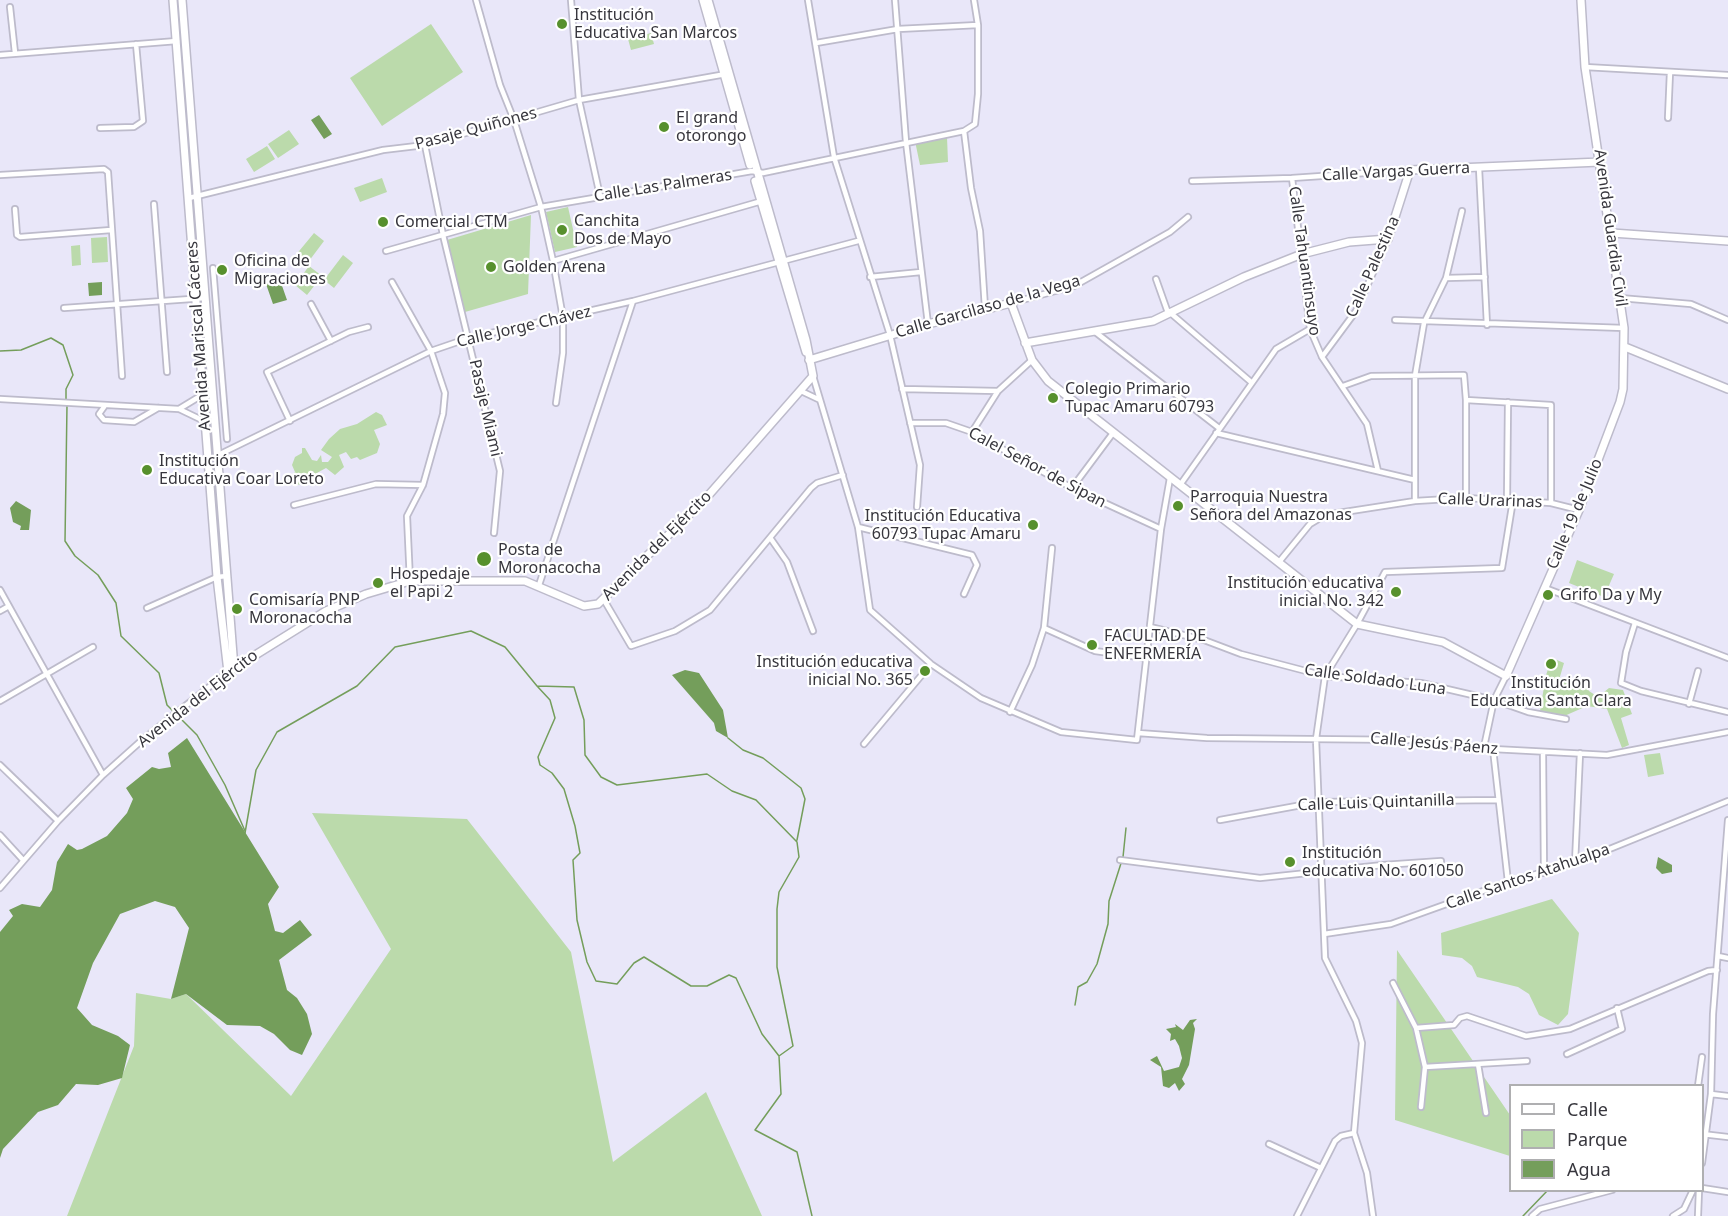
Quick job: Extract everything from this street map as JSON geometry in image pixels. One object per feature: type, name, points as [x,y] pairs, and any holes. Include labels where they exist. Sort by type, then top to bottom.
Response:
[{"type":"main road","name":"Avenida Mariscal Cáceres","points":[[173,0],[205,298],[227,576],[231,670]]},
{"type":"main road","name":"Avenida Mariscal Cáceres","points":[[182,0],[193,197],[195,299],[202,395],[217,577],[231,670]]},
{"type":"main road","points":[[703,0],[727,74]]},
{"type":"main road","points":[[708,0],[754,172],[813,376]]},
{"type":"main road","name":"Avenida Guardia Civil","points":[[1581,0],[1585,67],[1612,233],[1625,347]]},
{"type":"main road","name":"Calle Vargas Guerra","points":[[1410,170],[1600,162]]},
{"type":"main road","name":"Calle Palestina","points":[[1388,239],[1410,170]]},
{"type":"main road","points":[[1612,233],[1728,241]]},
{"type":"main road","points":[[1025,343],[1153,321],[1244,277],[1302,254],[1349,242],[1388,239]]},
{"type":"main road","points":[[1011,303],[1032,360],[1048,381],[1358,624],[1443,642],[1506,676]]},
{"type":"main road","name":"Calle Garcilaso de la Vega","points":[[809,360],[927,324],[1011,303]]},
{"type":"main road","points":[[1625,347],[1728,389]]},
{"type":"main road","name":"Calle 19 de Julio","points":[[1506,676],[1579,510],[1620,402],[1625,347]]},
{"type":"main road","name":"Avenida del Ejército","points":[[231,670],[326,611],[392,585],[410,581],[511,581],[539,585],[588,607],[604,600],[707,496],[813,376]]},
{"type":"street","points":[[476,0],[500,85],[514,120],[541,207],[553,261],[563,318],[563,353],[556,403]]},
{"type":"street","points":[[571,0],[579,100],[600,196]]},
{"type":"street","points":[[808,0],[834,157],[858,241],[890,335],[920,465],[917,507]]},
{"type":"street","points":[[895,0],[906,142],[927,324]]},
{"type":"street","points":[[974,0],[978,25],[978,94],[975,124],[964,131],[980,231],[985,308]]},
{"type":"street","points":[[10,7],[15,53]]},
{"type":"street","points":[[816,44],[898,29],[978,25]]},
{"type":"street","points":[[0,55],[185,41]]},
{"type":"street","points":[[100,128],[134,127],[143,121],[136,44]]},
{"type":"street","points":[[1585,67],[1728,75]]},
{"type":"street","points":[[1668,118],[1670,72]]},
{"type":"street","name":"Pasaje Quiñones","points":[[193,197],[383,150],[425,145],[579,100],[727,74]]},
{"type":"street","name":"Calle Las Palmeras","points":[[386,251],[541,207],[754,172],[964,131]]},
{"type":"street","name":"Pasaje Miami","points":[[425,145],[443,235],[500,471],[494,533]]},
{"type":"street","points":[[1479,168],[1487,325]]},
{"type":"street","points":[[0,176],[107,170],[123,376]]},
{"type":"street","name":"Calle Vargas Guerra","points":[[1191,181],[1292,178],[1410,170]]},
{"type":"street","name":"Calle Tahuantinsuyo","points":[[1292,178],[1310,329],[1323,357],[1367,424],[1378,471]]},
{"type":"street","points":[[553,261],[763,201]]},
{"type":"street","points":[[154,204],[167,372]]},
{"type":"street","points":[[15,209],[17,235],[20,237],[111,230]]},
{"type":"street","points":[[1415,501],[1415,376],[1424,323],[1446,278],[1462,211]]},
{"type":"street","name":"Calle Garcilaso de la Vega","points":[[1011,303],[1074,285],[1170,232],[1188,217]]},
{"type":"street","name":"Calle Palestina","points":[[1323,357],[1356,311],[1388,239]]},
{"type":"street","name":"Calle Jorge Chávez","points":[[208,460],[431,351],[469,338],[633,301],[858,241]]},
{"type":"street","points":[[213,268],[227,439]]},
{"type":"street","points":[[870,277],[921,272]]},
{"type":"street","points":[[1446,278],[1485,278]]},
{"type":"street","points":[[1155,279],[1170,313],[1251,382]]},
{"type":"street","points":[[392,282],[431,351],[445,393],[445,405],[423,485],[407,516],[410,581]]},
{"type":"street","points":[[63,308],[205,298]]},
{"type":"street","points":[[1620,298],[1691,304],[1728,320]]},
{"type":"street","points":[[539,585],[612,374],[633,301]]},
{"type":"street","points":[[311,304],[331,341]]},
{"type":"street","points":[[1395,320],[1424,323],[1624,328]]},
{"type":"street","points":[[290,421],[267,372],[349,332],[368,327]]},
{"type":"street","points":[[1180,485],[1276,349],[1310,329]]},
{"type":"street","points":[[1092,330],[1218,430],[1415,480]]},
{"type":"street","points":[[972,432],[998,391],[1032,360]]},
{"type":"street","points":[[1343,386],[1371,376],[1464,375],[1466,498]]},
{"type":"street","points":[[813,376],[858,527],[870,610],[930,664],[981,698],[1061,732],[1137,740],[1161,529],[1170,478]]},
{"type":"street","points":[[902,389],[998,391]]},
{"type":"street","points":[[800,391],[813,395],[822,402]]},
{"type":"street","points":[[179,409],[202,395],[213,394]]},
{"type":"street","points":[[0,399],[77,402],[104,407],[179,409],[204,421]]},
{"type":"street","points":[[1466,400],[1548,404],[1553,409],[1551,503]]},
{"type":"street","points":[[1373,1216],[1367,1173],[1354,1133],[1362,1043],[1356,1021],[1325,958],[1316,740],[1325,676],[1358,624],[1385,572],[1502,568],[1510,500],[1508,402]]},
{"type":"street","points":[[104,407],[99,414],[104,420],[134,422],[158,408]]},
{"type":"street","name":"Calel Señor de Sipan","points":[[910,423],[946,423],[972,432],[1072,488],[1161,529]]},
{"type":"street","points":[[1072,488],[1113,433]]},
{"type":"street","points":[[604,600],[631,645],[666,635],[710,610],[811,488],[843,475]]},
{"type":"street","points":[[294,505],[366,486],[423,485]]},
{"type":"street","name":"Calle Urarinas","points":[[1279,562],[1310,524],[1325,515],[1415,501],[1466,498],[1551,503],[1579,510]]},
{"type":"street","points":[[858,527],[972,555],[977,565],[964,594]]},
{"type":"street","points":[[771,538],[787,562],[813,631]]},
{"type":"street","points":[[1010,712],[1032,665],[1044,628],[1052,548]]},
{"type":"street","points":[[147,608],[217,577],[227,576]]},
{"type":"street","points":[[1545,588],[1728,658]]},
{"type":"street","points":[[0,590],[104,775]]},
{"type":"street","points":[[0,611],[9,606]]},
{"type":"street","points":[[1635,623],[1626,651],[1621,683],[1689,704],[1728,712]]},
{"type":"street","name":"Calle Soldado Luna","points":[[1150,627],[1204,640],[1285,667],[1325,676],[1422,683],[1494,700],[1528,712],[1566,719]]},
{"type":"street","points":[[1044,628],[1095,651],[1146,658]]},
{"type":"street","points":[[0,701],[93,647]]},
{"type":"street","points":[[864,744],[930,664]]},
{"type":"street","name":"Avenida del Ejército","points":[[0,888],[58,821],[104,775],[141,741],[231,670]]},
{"type":"street","points":[[1689,704],[1698,671]]},
{"type":"street","points":[[1484,747],[1494,700],[1506,676]]},
{"type":"street","name":"Calle Jesús Páenz","points":[[1138,733],[1207,738],[1410,740],[1493,749],[1607,755],[1728,732]]},
{"type":"street","points":[[1493,749],[1508,882]]},
{"type":"street","points":[[1543,752],[1544,873]]},
{"type":"street","points":[[1575,862],[1580,753]]},
{"type":"street","points":[[0,765],[58,821]]},
{"type":"street","name":"Calle Luis Quintanilla","points":[[1220,820],[1318,802],[1498,800]]},
{"type":"street","name":"Calle Santos Atahualpa","points":[[1324,934],[1391,924],[1508,882],[1575,862],[1728,801]]},
{"type":"street","points":[[1728,820],[1711,1094],[1705,1135],[1728,1137]]},
{"type":"street","points":[[0,835],[23,860]]},
{"type":"street","points":[[1120,860],[1260,878],[1441,861]]},
{"type":"street","points":[[1721,915],[1728,917]]},
{"type":"street","points":[[1718,956],[1728,958]]},
{"type":"street","points":[[1416,1028],[1454,1025],[1460,1018],[1467,1016],[1526,1036],[1570,1029],[1708,971],[1717,970]]},
{"type":"street","points":[[1393,983],[1416,1028],[1425,1067],[1420,1107]]},
{"type":"street","points":[[1568,1054],[1622,1029],[1624,1025],[1617,1008]]},
{"type":"street","points":[[1698,1084],[1702,1057]]},
{"type":"street","points":[[1425,1067],[1527,1061]]},
{"type":"street","points":[[1478,1064],[1486,1113]]},
{"type":"street","points":[[1711,1094],[1728,1096]]},
{"type":"street","points":[[1297,1216],[1335,1141],[1341,1136],[1354,1133]]},
{"type":"street","points":[[1269,1144],[1321,1168]]},
{"type":"street","points":[[1704,1189],[1728,1192]]},
{"type":"street","points":[[1532,1216],[1540,1209],[1608,1192]]},
{"type":"street","points":[[1673,1216],[1684,1209],[1692,1192]]},
{"type":"street","points":[[1698,1216],[1701,1192]]},
{"type":"green space","points":[[431,24],[463,72],[382,126],[350,78]]},
{"type":"green space","points":[[651,33],[654,44],[631,50],[628,39]]},
{"type":"green space","points":[[289,130],[299,144],[278,158],[268,144]]},
{"type":"green space","points":[[947,137],[948,162],[920,165],[915,141]]},
{"type":"green space","points":[[267,146],[275,159],[254,172],[246,159]]},
{"type":"green space","points":[[382,178],[387,192],[360,202],[354,188]]},
{"type":"green space","name":"Canchita Dos de Mayo","points":[[568,207],[577,247],[555,252],[546,212]]},
{"type":"green space","name":"Golden Arena","points":[[531,215],[528,294],[465,312],[447,240]]},
{"type":"green space","points":[[314,233],[324,241],[306,265],[295,256]]},
{"type":"green space","points":[[107,237],[108,262],[92,263],[91,238]]},
{"type":"green space","points":[[80,245],[81,265],[72,266],[71,246]]},
{"type":"green space","points":[[343,255],[353,263],[334,288],[324,280]]},
{"type":"green space","points":[[309,266],[322,276],[307,295],[295,285]]},
{"type":"green space","points":[[376,412],[382,415],[387,425],[374,430],[380,444],[377,453],[360,460],[357,457],[351,459],[346,452],[339,455],[344,467],[335,475],[326,468],[315,474],[313,471],[305,485],[290,484],[288,479],[295,472],[292,465],[295,457],[302,453],[302,448],[305,448],[312,460],[317,461],[321,455],[322,462],[328,462],[332,457],[321,450],[329,439],[340,429],[357,424]]},
{"type":"green space","points":[[1577,560],[1614,574],[1604,597],[1569,583]]},
{"type":"green space","points":[[1552,658],[1564,663],[1559,680],[1578,686],[1590,685],[1589,691],[1598,697],[1609,688],[1623,690],[1632,714],[1621,718],[1629,745],[1622,748],[1607,709],[1587,706],[1562,717],[1540,711],[1546,675]]},
{"type":"green space","points":[[1660,753],[1664,774],[1648,777],[1644,755]]},
{"type":"green space","points":[[312,813],[467,819],[571,952],[613,1162],[706,1092],[762,1216],[67,1216],[134,1046],[136,993],[171,999],[186,994],[291,1096],[391,949]]},
{"type":"green space","points":[[1552,899],[1579,933],[1568,1014],[1558,1025],[1539,1015],[1529,994],[1518,987],[1477,977],[1472,966],[1462,958],[1442,955],[1441,933]]},
{"type":"green space","points":[[1397,950],[1509,1114],[1509,1156],[1395,1120]]},
{"type":"water","points":[[319,115],[332,134],[324,139],[311,120]]},
{"type":"water","points":[[280,280],[287,300],[273,304],[266,284]]},
{"type":"water","points":[[102,282],[102,295],[89,296],[88,283]]},
{"type":"water","points":[[16,501],[31,510],[29,530],[20,530],[21,526],[13,522],[10,508]]},
{"type":"water","points":[[685,670],[699,673],[723,710],[728,738],[716,731],[714,723],[672,675]]},
{"type":"water","points":[[187,738],[279,887],[268,904],[275,931],[283,933],[300,920],[312,935],[279,960],[287,990],[297,998],[307,1014],[312,1034],[302,1055],[290,1050],[274,1034],[260,1026],[227,1025],[186,994],[171,999],[189,928],[175,907],[155,901],[120,914],[93,963],[77,1008],[92,1025],[118,1036],[130,1045],[122,1078],[98,1085],[76,1084],[58,1105],[38,1112],[3,1149],[0,1158],[0,932],[13,916],[9,910],[22,904],[40,907],[52,890],[57,862],[68,844],[77,850],[82,849],[107,836],[127,813],[133,799],[126,788],[152,767],[159,769],[171,767],[168,753]]},
{"type":"water","points":[[1658,857],[1672,865],[1672,872],[1662,874],[1656,868]]},
{"type":"water","points":[[1197,1019],[1193,1023],[1195,1029],[1189,1065],[1182,1079],[1185,1084],[1179,1091],[1175,1083],[1169,1088],[1163,1086],[1161,1067],[1150,1060],[1157,1056],[1164,1071],[1179,1067],[1182,1058],[1179,1046],[1175,1039],[1170,1041],[1171,1034],[1166,1029],[1176,1027],[1175,1024],[1183,1030],[1190,1020]]},
{"type":"waterway","points":[[0,351],[21,350],[51,338],[63,345],[73,375],[66,389],[66,400]]},
{"type":"waterway","points":[[67,405],[65,541],[75,556],[98,575],[116,603],[121,636],[159,673],[167,705],[197,735],[225,785],[245,831]]},
{"type":"waterway","points":[[245,833],[256,770],[277,732],[357,686],[395,647],[471,631],[505,647],[537,686],[574,687],[584,720],[585,755],[601,777],[617,785],[707,774],[732,791],[756,800],[797,842],[799,857],[779,892],[777,909],[777,967],[793,1046],[779,1056],[781,1094],[755,1130],[797,1152],[812,1216]]},
{"type":"waterway","points":[[537,686],[550,700],[555,718],[538,757],[540,765],[552,773],[564,789],[575,826],[580,853],[573,860],[577,920],[587,962],[596,981],[617,984],[634,963],[644,957],[691,986],[707,986],[729,975],[736,978],[762,1034],[779,1056]]},
{"type":"waterway","points":[[728,738],[743,750],[763,758],[801,788],[805,799],[797,840]]},
{"type":"waterway","points":[[1075,1005],[1078,987],[1087,982],[1097,964],[1108,924],[1109,901],[1123,857],[1126,828]]},
{"type":"waterway","points":[[1523,1216],[1546,1192]]},
{"type":"place","name":"Institución Educativa San Marcos","points":[[562,24]]},
{"type":"place","name":"El grand otorongo","points":[[664,127]]},
{"type":"place","name":"Comercial CTM","points":[[383,222]]},
{"type":"place","name":"Canchita Dos de Mayo","points":[[562,230]]},
{"type":"place","name":"Golden Arena","points":[[491,267]]},
{"type":"place","name":"Oficina de Migraciones","points":[[222,270]]},
{"type":"place","name":"Colegio Primario Tupac Amaru 60793","points":[[1053,398]]},
{"type":"place","name":"Institución Educativa Coar Loreto","points":[[147,470]]},
{"type":"place","name":"Parroquia Nuestra Señora del Amazonas","points":[[1178,506]]},
{"type":"place","name":"Institución Educativa 60793 Tupac Amaru","points":[[1033,525]]},
{"type":"place","name":"Posta de Moronacocha","points":[[484,559]]},
{"type":"place","name":"Hospedaje el Papi 2","points":[[378,583]]},
{"type":"place","name":"Institución educativa inicial No. 342","points":[[1396,592]]},
{"type":"place","name":"Grifo Da y My","points":[[1548,595]]},
{"type":"place","name":"Comisaría PNP Moronacocha","points":[[237,609]]},
{"type":"place","name":"FACULTAD DE ENFERMERÍA","points":[[1092,645]]},
{"type":"place","name":"Institución Educativa Santa Clara","points":[[1551,664]]},
{"type":"place","name":"Institución educativa inicial No. 365","points":[[925,671]]},
{"type":"place","name":"Institución educativa No. 601050","points":[[1290,862]]}]
